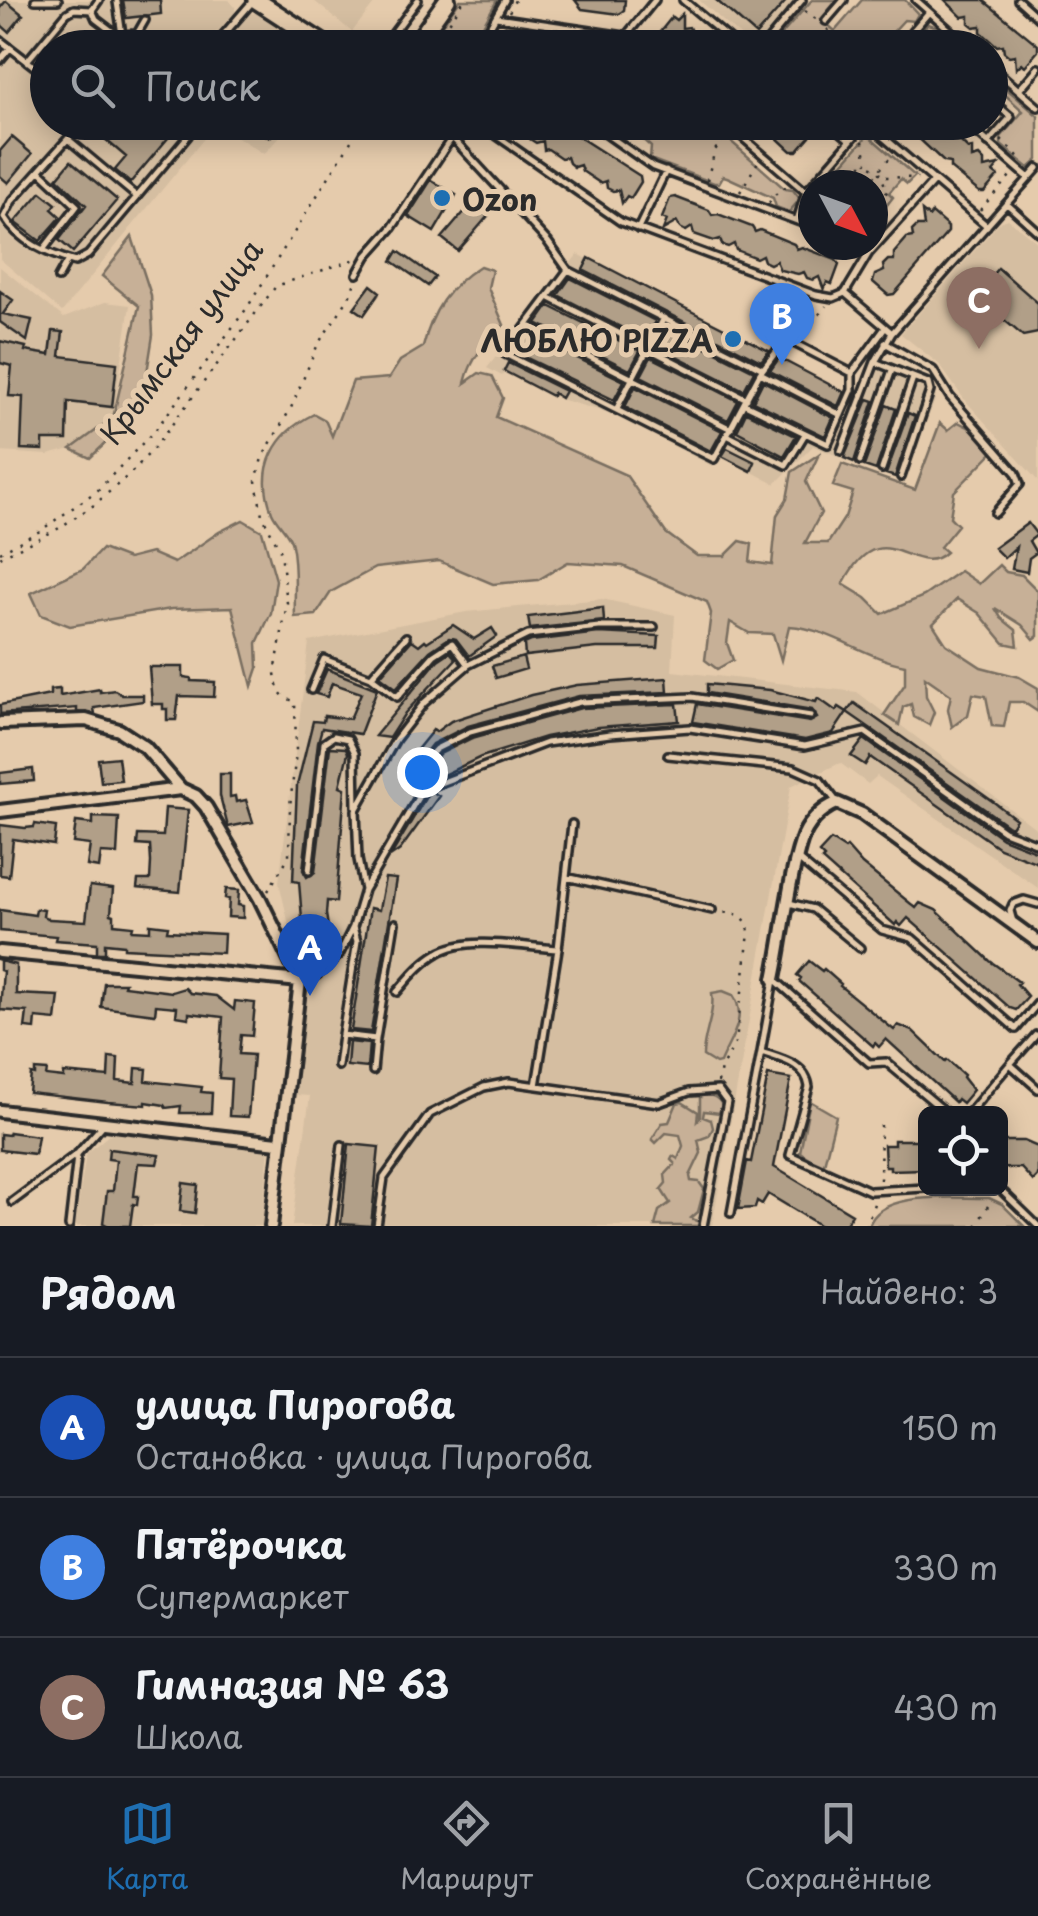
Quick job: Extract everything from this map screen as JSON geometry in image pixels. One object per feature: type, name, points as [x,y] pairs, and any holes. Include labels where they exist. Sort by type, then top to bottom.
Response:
[{"type":"street","points":[[255,0],[302,30]]},
{"type":"street","points":[[426,30],[447,0]]},
{"type":"street","points":[[1,723],[86,720],[105,724],[145,747],[181,789],[196,796],[206,807],[260,899],[300,981],[271,1226]]},
{"type":"street","points":[[0,810],[181,789]]},
{"type":"street","points":[[774,980],[806,830],[827,806],[837,803],[862,814],[1038,942]]},
{"type":"street","points":[[0,952],[300,981]]},
{"type":"street","points":[[0,1111],[278,1143]]},
{"type":"lane","points":[[35,0],[58,0]]},
{"type":"lane","points":[[66,0],[78,9]]},
{"type":"lane","points":[[92,10],[99,0]]},
{"type":"lane","points":[[228,30],[255,0]]},
{"type":"lane","points":[[396,30],[418,0]]},
{"type":"lane","points":[[489,30],[505,0]]},
{"type":"lane","points":[[630,30],[655,0]]},
{"type":"lane","points":[[683,0],[719,30]]},
{"type":"lane","points":[[777,30],[802,0]]},
{"type":"lane","points":[[826,21],[844,0]]},
{"type":"lane","points":[[916,0],[950,30]]},
{"type":"lane","points":[[1018,0],[1038,18]]},
{"type":"lane","points":[[117,2],[121,30]]},
{"type":"lane","points":[[52,30],[66,13],[92,10]]},
{"type":"lane","points":[[92,10],[96,19],[114,30]]},
{"type":"lane","points":[[914,30],[929,12]]},
{"type":"lane","points":[[496,18],[583,30]]},
{"type":"lane","points":[[139,30],[145,20]]},
{"type":"lane","points":[[0,40],[30,64]]},
{"type":"lane","points":[[0,60],[10,48]]},
{"type":"lane","points":[[26,61],[30,56]]},
{"type":"lane","points":[[1019,90],[1036,73]]},
{"type":"lane","points":[[1008,81],[1038,107]]},
{"type":"lane","points":[[137,197],[69,140],[3,213],[10,226],[43,250],[68,260],[82,260],[88,255],[137,197],[185,140]]},
{"type":"lane","points":[[358,274],[450,140]]},
{"type":"lane","points":[[452,140],[528,218],[568,270],[842,415]]},
{"type":"lane","points":[[502,140],[621,222],[816,295],[833,298],[845,293],[865,260]]},
{"type":"lane","points":[[615,140],[653,167],[797,220],[798,217]]},
{"type":"lane","points":[[745,140],[798,185]]},
{"type":"lane","points":[[885,140],[987,226]]},
{"type":"lane","points":[[985,140],[1029,178]]},
{"type":"lane","points":[[825,170],[851,141]]},
{"type":"lane","points":[[550,297],[828,444],[852,390],[852,373],[1038,168]]},
{"type":"lane","points":[[638,228],[666,171]]},
{"type":"lane","points":[[41,172],[76,206],[43,250]]},
{"type":"lane","points":[[888,232],[933,180]]},
{"type":"lane","points":[[1007,204],[1038,232]]},
{"type":"lane","points":[[58,278],[68,260]]},
{"type":"lane","points":[[568,270],[506,354],[714,459],[762,371],[786,338],[852,373]]},
{"type":"lane","points":[[845,293],[889,331]]},
{"type":"lane","points":[[616,409],[664,318]]},
{"type":"lane","points":[[527,326],[786,465],[805,434]]},
{"type":"lane","points":[[840,451],[889,331]]},
{"type":"lane","points":[[885,344],[933,370],[950,397],[1016,474],[1020,484],[994,513]]},
{"type":"lane","points":[[875,362],[928,383],[930,391],[901,478]]},
{"type":"lane","points":[[860,461],[892,370]]},
{"type":"lane","points":[[882,468],[913,378]]},
{"type":"lane","points":[[356,810],[396,739],[424,703],[468,665],[528,635],[599,627],[654,627]]},
{"type":"lane","points":[[371,677],[406,637]]},
{"type":"lane","points":[[311,690],[324,660],[371,677],[397,697],[434,655],[452,643],[468,665]]},
{"type":"lane","points":[[811,716],[692,698],[580,702],[470,732],[423,762],[435,784],[546,744],[610,734],[690,728],[805,746],[865,732],[1004,831],[1038,844]]},
{"type":"lane","points":[[309,871],[324,743],[334,736],[348,739],[355,753],[358,859],[364,890]]},
{"type":"lane","points":[[668,754],[793,768],[820,780],[837,803]]},
{"type":"lane","points":[[300,981],[316,975],[339,955],[353,927],[364,890],[430,776]]},
{"type":"lane","points":[[536,1086],[558,949],[572,824]]},
{"type":"lane","points":[[798,859],[882,930],[912,938],[1016,1028],[1037,1036],[975,1106]]},
{"type":"lane","points":[[566,877],[712,910]]},
{"type":"lane","points":[[1014,925],[1010,910],[1013,904],[1024,900],[1038,904]]},
{"type":"lane","points":[[789,903],[813,908],[860,948]]},
{"type":"lane","points":[[373,1071],[396,923]]},
{"type":"lane","points":[[338,1066],[358,941],[353,927]]},
{"type":"lane","points":[[397,992],[424,963],[442,950],[463,944],[558,949]]},
{"type":"lane","points":[[730,1213],[774,980]]},
{"type":"lane","points":[[774,980],[869,1063],[886,1062],[938,1106]]},
{"type":"lane","points":[[1016,1028],[1038,1004]]},
{"type":"lane","points":[[342,1035],[376,1039]]},
{"type":"lane","points":[[761,1052],[799,1066],[809,1079],[790,1155],[870,1191],[918,1188]]},
{"type":"lane","points":[[1010,1064],[1038,1088]]},
{"type":"lane","points":[[377,1226],[384,1178],[430,1114],[484,1087],[509,1082],[659,1103],[689,1092],[718,1090],[727,1102],[703,1226]]},
{"type":"lane","points":[[12,1202],[78,1154],[105,1123]]},
{"type":"lane","points":[[332,1226],[342,1144]]},
{"type":"lane","points":[[69,1226],[78,1154]]},
{"type":"lane","points":[[1006,1196],[1038,1226]]},
{"type":"path","points":[[444,30],[464,0]]},
{"type":"path","points":[[806,10],[829,30]]},
{"type":"path","points":[[505,19],[507,30]]},
{"type":"path","name":"Крымская улица","points":[[0,554],[98,490],[156,429],[246,308],[352,140]]},
{"type":"path","points":[[624,140],[625,147]]},
{"type":"path","points":[[706,184],[715,150],[723,140]]},
{"type":"path","points":[[865,140],[867,164]]},
{"type":"path","points":[[975,216],[1024,160],[1001,140]]},
{"type":"path","points":[[848,170],[867,164],[879,170],[897,149]]},
{"type":"path","points":[[738,198],[752,168],[763,156]]},
{"type":"path","points":[[832,162],[842,170]]},
{"type":"path","points":[[888,177],[933,180]]},
{"type":"path","points":[[766,209],[772,197],[793,181]]},
{"type":"path","points":[[0,554],[56,530],[131,474],[276,286],[330,265],[367,256]]},
{"type":"path","points":[[260,899],[289,856],[296,752],[295,701],[278,692],[276,673],[287,604],[281,552],[262,515],[256,481],[262,458],[291,408],[318,344],[348,298],[358,274]]},
{"type":"path","points":[[796,343],[833,298]]},
{"type":"path","points":[[712,910],[742,916],[748,922],[749,933],[736,1042],[721,1068],[718,1090]]},
{"type":"path","points":[[868,1225],[880,1189],[881,1122]]},
{"type":"path","points":[[976,1226],[988,1206]]},
{"type":"shaded area","points":[[0,0],[229,0],[235,12],[219,30],[30,30],[30,140],[203,140],[62,312],[0,259]]},
{"type":"shaded area","points":[[313,0],[377,0],[350,30]]},
{"type":"shaded area","points":[[460,0],[497,0],[480,30],[438,30]]},
{"type":"shaded area","points":[[699,0],[812,0],[786,30],[733,30]]},
{"type":"shaded area","points":[[812,0],[837,0],[821,19],[834,30],[786,30]]},
{"type":"shaded area","points":[[862,0],[905,0],[918,14],[914,21],[904,20],[895,30],[836,30]]},
{"type":"shaded area","points":[[265,13],[291,30],[234,30],[249,14]]},
{"type":"shaded area","points":[[928,24],[941,30],[922,30]]},
{"type":"shaded area","points":[[1008,90],[1038,116],[1038,160],[1029,168],[1001,145],[1001,140],[1008,140],[1008,129],[1023,111],[1008,97]]},
{"type":"shaded area","points":[[242,140],[277,140],[264,154]]},
{"type":"shaded area","points":[[644,140],[729,140],[785,189],[793,190],[798,201],[789,212],[776,207],[773,198],[727,177],[714,183],[650,159],[651,147]]},
{"type":"shaded area","points":[[864,140],[874,140],[915,176],[907,184],[901,179],[889,193],[893,197],[888,204],[888,170],[837,170]]},
{"type":"shaded area","points":[[1008,219],[1038,243],[1038,481],[964,399],[939,364],[901,334],[1000,222]]},
{"type":"shaded area","points":[[132,237],[151,295],[153,335],[146,379],[134,416],[90,458],[71,449],[113,418],[139,306],[102,276]]},
{"type":"shaded area","points":[[578,254],[769,352],[778,358],[771,371],[850,412],[870,359],[880,358],[933,378],[936,397],[904,482],[813,446],[775,484],[722,456],[712,466],[616,415],[563,400],[505,371],[502,376],[487,368]]},
{"type":"shaded area","points":[[480,266],[492,270],[488,288],[504,325],[475,358],[465,383],[479,373],[492,376],[503,398],[496,417],[626,475],[666,533],[697,556],[725,556],[740,541],[752,544],[750,562],[772,565],[777,515],[787,499],[792,472],[819,454],[806,482],[821,513],[805,543],[828,543],[845,517],[853,492],[833,486],[842,464],[915,490],[940,423],[948,430],[958,422],[974,430],[994,451],[954,492],[950,517],[958,525],[940,547],[946,552],[934,559],[922,559],[884,548],[871,551],[843,584],[882,614],[924,596],[960,571],[979,584],[999,565],[1006,572],[1022,575],[1038,591],[1038,636],[1034,639],[1022,625],[995,608],[1016,630],[1018,646],[1004,643],[979,613],[957,599],[933,624],[946,644],[981,667],[1019,677],[1038,688],[1038,712],[1023,702],[1009,702],[1004,727],[992,726],[986,696],[973,694],[968,715],[952,727],[948,709],[951,695],[925,677],[926,696],[934,712],[929,725],[914,717],[911,704],[903,707],[899,725],[884,715],[905,684],[905,665],[805,628],[789,626],[781,660],[773,634],[749,633],[730,622],[727,643],[733,660],[717,669],[705,660],[711,613],[707,602],[623,566],[568,562],[538,580],[493,584],[439,561],[375,568],[331,592],[316,615],[295,617],[292,545],[267,496],[272,454],[289,431],[314,414],[325,420],[332,436],[353,381],[389,378],[400,361],[423,347],[431,322],[450,291]]},
{"type":"shaded area","points":[[0,267],[64,318],[105,302],[130,305],[113,418],[71,449],[48,455],[0,452]]},
{"type":"shaded area","points":[[243,520],[262,531],[276,580],[271,613],[257,643],[258,668],[252,686],[232,607],[171,609],[70,626],[41,615],[31,593],[83,569],[102,549],[128,559],[151,553],[174,563]]},
{"type":"shaded area","points":[[602,599],[675,615],[672,671],[857,692],[1038,830],[1038,888],[877,776],[868,784],[840,763],[791,786],[712,1226],[292,1226],[310,1096],[295,1095],[305,995],[279,882],[309,642],[466,612]]},
{"type":"shaded area","points":[[723,991],[733,995],[739,1012],[732,1038],[716,1064],[703,1056],[712,993]]},
{"type":"shaded area","points":[[700,1094],[713,1096],[722,1105],[719,1113],[704,1111],[703,1117],[711,1120],[713,1128],[709,1136],[698,1140],[701,1153],[690,1176],[704,1189],[698,1212],[691,1218],[701,1226],[655,1226],[659,1211],[670,1203],[661,1189],[666,1183],[665,1175],[675,1164],[673,1156],[678,1159],[683,1146],[680,1135],[666,1133],[656,1143],[652,1139],[662,1123],[669,1122],[677,1103],[698,1112],[697,1121],[700,1118]]},
{"type":"shaded area","points":[[810,1101],[836,1116],[823,1168],[800,1152]]},
{"type":"shaded area","points":[[116,1129],[269,1147],[262,1226],[75,1226],[86,1154]]},
{"type":"shaded area","points":[[989,1198],[1002,1204],[1024,1226],[869,1226],[876,1214],[903,1201]]},
{"type":"building","points":[[123,0],[160,0],[161,14],[126,18]]},
{"type":"building","points":[[575,0],[625,0],[624,11],[619,14],[582,9]]},
{"type":"building","points":[[716,0],[787,0],[760,30],[750,30]]},
{"type":"building","points":[[945,0],[983,0],[1038,45],[1038,51],[1025,66],[1022,63],[1016,69],[1015,55],[1008,55],[1008,30],[981,30],[981,26],[969,23],[969,16],[962,17]]},
{"type":"building","points":[[6,1],[23,15],[9,32],[0,24],[0,8]]},
{"type":"building","points":[[682,14],[682,28],[690,30],[661,30],[672,17],[676,20]]},
{"type":"building","points":[[12,137],[32,154],[8,183],[0,176],[0,151]]},
{"type":"building","points":[[106,140],[166,140],[130,183],[115,170],[126,157]]},
{"type":"building","points":[[532,140],[584,140],[640,176],[641,182],[631,198],[627,196],[622,203],[619,190],[607,188],[606,181],[600,183],[582,171],[580,165],[574,167],[567,157],[544,150],[543,141]]},
{"type":"building","points":[[779,140],[807,140],[797,151],[791,151]]},
{"type":"building","points":[[920,140],[959,140],[972,148],[972,158],[979,156],[984,161],[984,168],[999,165],[993,172],[998,176],[984,192],[979,192],[950,168],[950,163]]},
{"type":"building","points":[[71,161],[117,200],[73,252],[59,240],[86,205],[57,178]]},
{"type":"building","points":[[431,180],[456,195],[434,232],[408,216]]},
{"type":"building","points":[[41,192],[56,204],[52,209],[61,217],[40,241],[15,222]]},
{"type":"building","points":[[670,198],[794,244],[798,260],[836,260],[839,265],[832,284],[827,282],[824,290],[819,277],[813,280],[804,272],[780,270],[776,261],[770,264],[762,255],[756,258],[736,250],[734,244],[728,247],[720,239],[714,241],[694,234],[692,227],[686,231],[677,222],[663,230],[667,220],[662,218]]},
{"type":"building","points":[[472,203],[488,216],[458,251],[442,238]]},
{"type":"building","points":[[922,211],[929,217],[932,213],[948,227],[948,232],[894,294],[888,295],[873,282],[875,275],[884,271],[888,260],[894,260],[894,253],[907,238],[913,237],[917,226],[924,226]]},
{"type":"building","points":[[398,251],[435,277],[428,286],[392,261]]},
{"type":"building","points":[[589,258],[769,351],[761,361],[583,270]]},
{"type":"building","points":[[998,268],[1038,303],[1038,333],[1023,336],[975,295]]},
{"type":"building","points":[[570,278],[655,321],[646,340],[558,295]]},
{"type":"building","points":[[371,285],[380,292],[364,315],[354,308]]},
{"type":"building","points":[[0,291],[13,300],[3,314],[32,320],[27,341],[0,322]]},
{"type":"building","points":[[549,306],[640,351],[630,370],[537,323]]},
{"type":"building","points":[[666,327],[754,371],[744,390],[657,346]]},
{"type":"building","points":[[53,331],[63,332],[60,356],[117,363],[112,407],[68,402],[67,440],[43,440],[43,450],[21,449],[23,397],[9,396],[12,366],[0,363],[0,341],[50,355]]},
{"type":"building","points":[[528,334],[624,381],[614,400],[514,352]]},
{"type":"building","points":[[651,357],[738,401],[728,420],[641,376]]},
{"type":"building","points":[[779,358],[844,392],[838,406],[770,371]]},
{"type":"building","points":[[508,363],[565,391],[561,398],[504,371]]},
{"type":"building","points":[[763,381],[833,418],[825,436],[753,401]]},
{"type":"building","points":[[635,387],[722,431],[711,451],[625,407]]},
{"type":"building","points":[[868,399],[874,401],[854,462],[844,458]]},
{"type":"building","points":[[886,405],[896,409],[876,470],[864,466]]},
{"type":"building","points":[[746,412],[796,436],[784,456],[737,431]]},
{"type":"building","points":[[908,413],[915,416],[895,477],[886,474]]},
{"type":"building","points":[[727,448],[755,462],[751,471],[722,456]]},
{"type":"building","points":[[1028,523],[1037,535],[1029,541],[1036,553],[1029,558],[1027,572],[1012,569],[1016,547],[1004,558],[994,548]]},
{"type":"building","points":[[603,608],[604,621],[530,629],[528,617]]},
{"type":"building","points":[[453,625],[474,639],[492,628],[497,636],[469,656],[456,639],[449,638],[430,651],[396,688],[380,676],[412,640],[419,645]]},
{"type":"building","points":[[599,633],[659,636],[658,648],[597,648],[525,656],[524,644],[531,641]]},
{"type":"building","points":[[450,652],[456,659],[405,713],[389,738],[375,736],[438,660]]},
{"type":"building","points":[[523,657],[526,669],[496,678],[492,666]]},
{"type":"building","points":[[149,667],[183,667],[183,677],[191,681],[215,682],[214,697],[179,696],[176,720],[167,720],[163,704],[152,704]]},
{"type":"building","points":[[327,669],[377,689],[360,734],[322,728],[318,742],[303,870],[307,877],[315,872],[330,747],[346,748],[348,753],[340,786],[345,788],[336,902],[327,901],[332,953],[305,955],[299,882],[293,881],[297,786],[313,721],[323,722],[324,716],[350,719],[361,693],[332,683],[327,697],[316,694]]},
{"type":"building","points":[[667,678],[668,692],[579,696],[468,726],[432,744],[413,768],[406,763],[433,730],[436,732],[451,721],[531,695],[577,685]]},
{"type":"building","points":[[707,684],[770,690],[816,702],[818,698],[836,711],[839,707],[847,712],[833,733],[805,740],[693,722],[697,704],[810,722],[817,718],[812,710],[707,693]]},
{"type":"building","points":[[60,689],[60,696],[100,689],[143,695],[143,701],[94,708],[95,714],[77,712],[77,708],[0,714],[0,705],[50,695],[50,690]]},
{"type":"building","points":[[854,703],[1016,819],[1011,827],[847,712]]},
{"type":"building","points":[[677,704],[679,721],[598,727],[545,737],[481,757],[439,777],[431,763],[472,738],[581,708]]},
{"type":"building","points":[[864,739],[1002,838],[1038,852],[1038,863],[999,848],[870,757],[865,765],[851,756]]},
{"type":"building","points":[[118,757],[121,780],[101,782],[98,759]]},
{"type":"building","points":[[33,769],[34,781],[0,784],[0,773]]},
{"type":"building","points":[[220,774],[230,774],[230,797],[235,796],[236,802],[246,800],[253,822],[228,827],[220,796]]},
{"type":"building","points":[[430,790],[439,796],[400,850],[390,857]]},
{"type":"building","points":[[165,808],[188,810],[180,892],[137,888],[138,880],[150,880],[151,862],[150,846],[137,845],[138,835],[163,836]]},
{"type":"building","points":[[93,817],[119,818],[117,854],[101,853],[99,868],[87,866],[90,845],[73,843],[76,822],[93,824]]},
{"type":"building","points":[[35,824],[56,827],[54,845],[13,839],[9,876],[0,875],[0,825],[25,828]]},
{"type":"building","points":[[831,840],[847,847],[916,908],[920,903],[936,910],[990,961],[1019,982],[1028,997],[1016,1010],[1010,1008],[908,918],[901,926],[897,922],[895,925],[822,860],[819,853]]},
{"type":"building","points":[[385,878],[396,879],[371,1032],[351,1030],[370,908],[379,910]]},
{"type":"building","points":[[90,886],[113,889],[114,924],[133,926],[132,930],[150,931],[150,924],[168,926],[167,931],[224,934],[223,953],[124,948],[105,943],[105,953],[97,953],[97,943],[0,931],[0,910],[35,915],[36,909],[44,910],[43,916],[49,919],[86,921]]},
{"type":"building","points":[[226,889],[239,890],[238,905],[243,906],[243,918],[228,917]]},
{"type":"building","points":[[0,961],[16,965],[16,994],[59,996],[56,1020],[36,1018],[35,1029],[25,1028],[27,1012],[0,1010]]},
{"type":"building","points":[[809,961],[824,969],[894,1030],[898,1025],[913,1031],[964,1075],[973,1090],[962,1103],[957,1099],[955,1102],[886,1039],[879,1047],[875,1043],[873,1046],[799,981],[797,975]]},
{"type":"building","points":[[104,983],[172,992],[185,988],[190,993],[216,996],[234,1010],[235,1001],[255,1003],[252,1036],[241,1035],[239,1054],[253,1055],[248,1117],[229,1116],[231,1079],[219,1078],[223,1017],[189,1013],[189,1018],[176,1016],[177,1007],[156,1005],[155,1014],[101,1007]]},
{"type":"building","points":[[349,1042],[369,1044],[367,1068],[347,1066]]},
{"type":"building","points":[[109,1057],[118,1058],[117,1081],[135,1083],[136,1068],[147,1069],[146,1081],[202,1087],[201,1092],[212,1093],[211,1113],[180,1113],[181,1106],[166,1108],[146,1102],[29,1093],[35,1070],[64,1078],[64,1073],[108,1077]]},
{"type":"building","points":[[768,1075],[791,1079],[774,1167],[852,1214],[844,1226],[821,1226],[768,1194],[762,1204],[757,1201],[755,1208],[738,1209]]},
{"type":"building","points":[[0,1134],[38,1136],[35,1154],[0,1150]]},
{"type":"building","points":[[894,1140],[918,1140],[918,1169],[890,1170],[890,1166],[885,1166],[884,1145],[894,1145]]},
{"type":"building","points":[[1008,1141],[1024,1141],[1038,1147],[1038,1176],[1033,1181],[1021,1168],[1008,1168]]},
{"type":"building","points":[[349,1144],[379,1147],[371,1226],[341,1224]]},
{"type":"building","points":[[109,1149],[159,1155],[157,1164],[138,1163],[134,1196],[138,1196],[137,1205],[133,1204],[130,1226],[103,1223],[107,1191],[113,1191],[116,1160],[108,1159]]},
{"type":"building","points":[[183,1183],[198,1185],[195,1213],[180,1211]]},
{"type":"place","name":"Ozon","points":[[442,198]]},
{"type":"place","name":"ЛЮБЛЮ PIZZA","points":[[733,339]]},
{"type":"place","name":"Гимназия № 63","points":[[979,349]]},
{"type":"place","name":"Пятёрочка","points":[[782,365]]},
{"type":"place","name":"улица Пирогова","points":[[310,996]]}]
